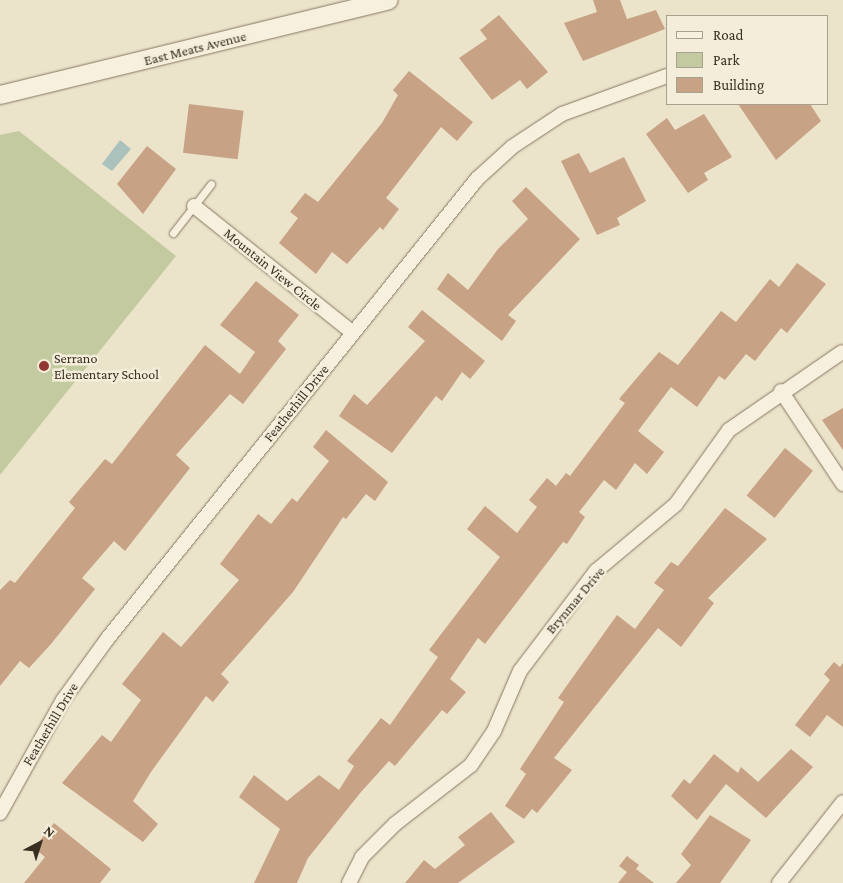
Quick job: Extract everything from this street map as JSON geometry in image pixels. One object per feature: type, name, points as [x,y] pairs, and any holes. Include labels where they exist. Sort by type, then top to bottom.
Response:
[{"type":"street","name":"East Meats Avenue","points":[[0,96],[389,0]]},
{"type":"street","name":"Featherhill Drive","points":[[0,813],[80,675],[463,194],[512,147],[583,103],[666,76]]},
{"type":"street","name":"Mountain View Circle","points":[[194,206],[352,332]]},
{"type":"street","name":"Brynmar Drive","points":[[349,883],[362,857],[394,824],[471,765],[494,731],[520,671],[596,571],[676,504],[728,430],[781,391],[842,352]]},
{"type":"street","points":[[781,391],[843,484]]},
{"type":"street","points":[[779,883],[843,802]]},
{"type":"lane","points":[[173,233],[211,184]]},
{"type":"green space","name":"Serrano Elementary School","points":[[19,131],[176,256],[0,475],[0,135]]},
{"type":"water","points":[[120,140],[131,149],[112,171],[102,164]]},
{"type":"building","points":[[593,0],[620,0],[627,19],[656,10],[665,29],[583,61],[564,23],[597,12]]},
{"type":"building","points":[[499,15],[548,72],[527,89],[520,80],[492,100],[459,58],[487,39],[480,30]]},
{"type":"building","points":[[409,71],[473,122],[457,141],[441,127],[386,198],[399,209],[383,230],[380,227],[347,264],[332,252],[316,274],[279,243],[298,218],[290,212],[305,193],[318,202],[382,123],[398,95],[393,90]]},
{"type":"building","points":[[189,104],[244,111],[238,159],[183,153]]},
{"type":"building","points":[[739,105],[811,105],[821,121],[776,160]]},
{"type":"building","points":[[704,114],[732,157],[704,173],[708,180],[688,193],[646,134],[667,118],[675,130]]},
{"type":"building","points":[[147,146],[176,169],[143,214],[117,184]]},
{"type":"building","points":[[579,153],[590,173],[624,157],[646,201],[617,218],[620,225],[597,235],[561,161]]},
{"type":"building","points":[[526,187],[580,239],[508,315],[516,321],[502,341],[437,289],[448,273],[468,290],[498,249],[528,219],[512,201]]},
{"type":"building","points":[[797,263],[826,284],[787,333],[781,328],[755,361],[746,354],[725,380],[719,376],[697,407],[671,387],[638,431],[664,452],[647,474],[635,463],[616,490],[604,480],[579,512],[585,517],[567,544],[563,542],[485,644],[478,638],[450,679],[466,692],[447,714],[442,710],[395,766],[389,761],[361,792],[308,858],[297,883],[254,883],[280,829],[239,797],[254,775],[287,801],[319,775],[339,790],[354,766],[347,761],[381,718],[390,725],[438,657],[429,650],[500,557],[467,529],[485,506],[517,533],[537,507],[529,500],[547,478],[556,486],[566,473],[570,476],[625,403],[619,399],[659,352],[678,365],[721,311],[736,322],[770,279],[779,287]]},
{"type":"building","points":[[256,281],[299,315],[278,341],[286,349],[243,404],[230,394],[176,455],[190,468],[125,551],[114,541],[82,578],[95,589],[51,644],[29,668],[20,661],[0,686],[0,590],[10,580],[15,583],[75,508],[69,502],[105,459],[112,464],[205,345],[240,374],[255,352],[220,325]]},
{"type":"building","points":[[422,310],[485,361],[470,379],[462,372],[442,401],[436,396],[392,453],[339,416],[354,394],[367,405],[425,341],[408,327]]},
{"type":"building","points":[[843,408],[843,450],[822,420]]},
{"type":"building","points":[[326,430],[388,482],[375,501],[366,494],[346,519],[343,517],[293,592],[221,674],[229,682],[213,702],[206,696],[151,772],[133,801],[158,824],[143,842],[62,783],[102,735],[111,742],[141,700],[122,684],[163,632],[181,647],[239,580],[220,564],[258,514],[271,524],[292,498],[297,502],[329,461],[313,447]]},
{"type":"building","points":[[785,448],[813,471],[775,518],[747,495]]},
{"type":"building","points":[[725,508],[767,539],[708,598],[714,603],[681,647],[658,628],[554,758],[572,770],[537,813],[532,809],[524,819],[505,806],[526,774],[520,769],[564,702],[558,698],[617,615],[635,629],[664,590],[654,583],[671,562],[678,566]]},
{"type":"building","points":[[834,662],[840,667],[843,663],[843,727],[827,715],[810,737],[795,725],[830,680],[824,674]]},
{"type":"building","points":[[791,749],[813,767],[766,818],[726,784],[697,820],[671,796],[684,779],[690,784],[714,754],[738,773],[741,767],[758,782]]},
{"type":"building","points":[[491,812],[515,842],[458,883],[405,883],[424,860],[435,869],[465,845],[458,837]]},
{"type":"building","points":[[710,815],[751,840],[720,883],[676,883],[691,865],[681,854]]},
{"type":"building","points":[[54,823],[111,869],[100,883],[24,883],[45,857],[34,848]]},
{"type":"building","points":[[627,856],[639,865],[636,869],[654,883],[618,883],[627,872],[619,866]]},
{"type":"place","name":"Serrano Elementary School","points":[[44,366]]}]
